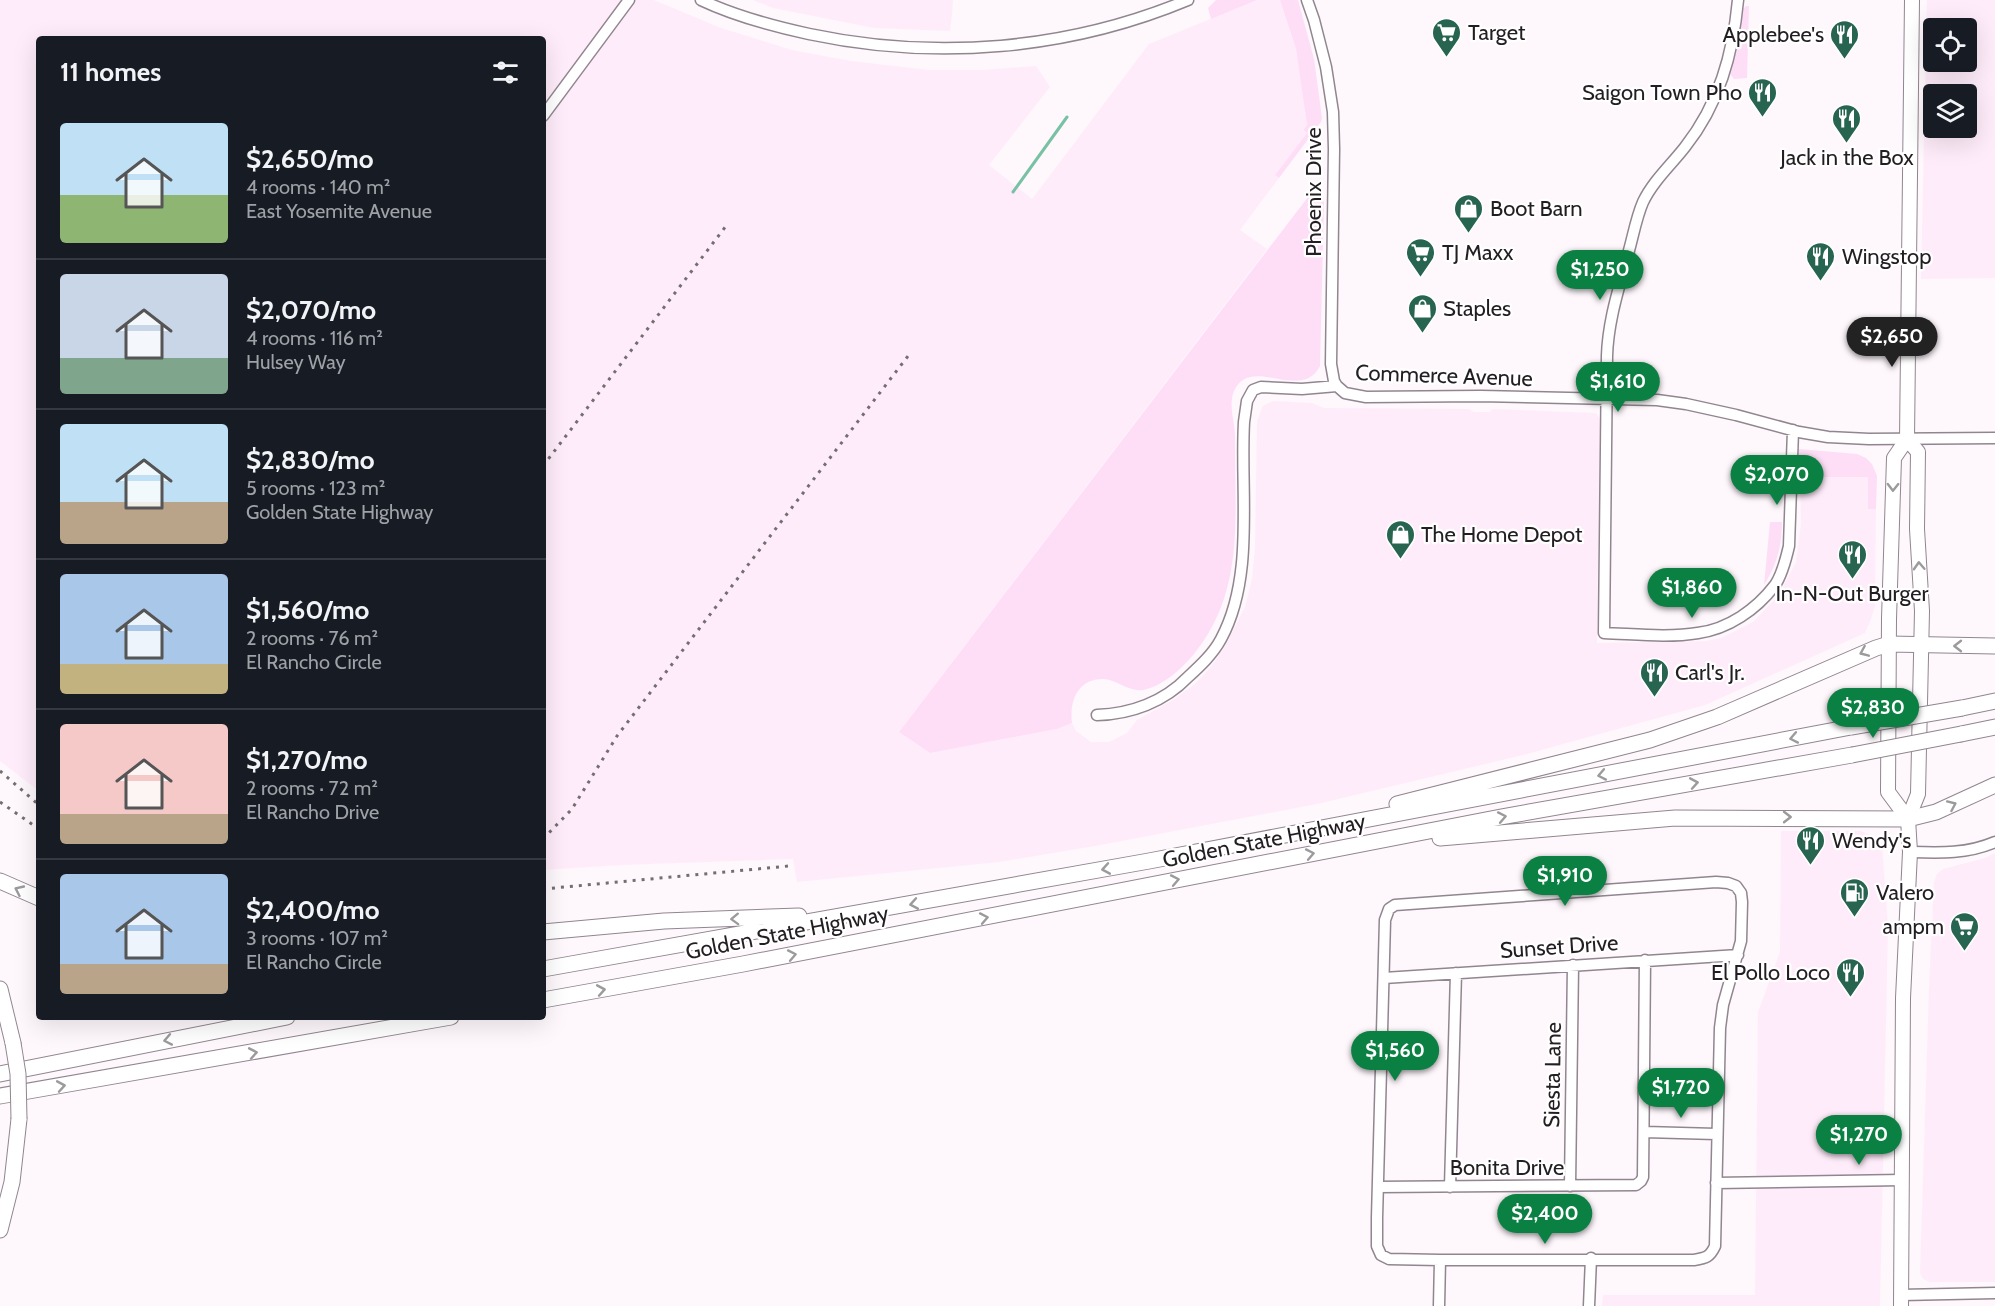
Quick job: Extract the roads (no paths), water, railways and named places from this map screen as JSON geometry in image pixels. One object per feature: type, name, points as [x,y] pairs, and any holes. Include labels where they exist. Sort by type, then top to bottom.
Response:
[{"type":"highway","points":[[1225,846],[1650,740],[1717,717],[1870,649],[1889,645],[1995,646]]},
{"type":"highway","name":"Golden State Highway","points":[[546,968],[1225,846],[1995,701]]},
{"type":"highway","name":"Golden State Highway","points":[[546,999],[743,964],[1341,848],[1995,727]]},
{"type":"highway","points":[[1341,848],[1675,818],[1908,819],[1936,812],[1995,785]]},
{"type":"highway","points":[[0,881],[36,897]]},
{"type":"highway","points":[[546,932],[664,921],[856,914]]},
{"type":"highway","points":[[0,989],[10,1043],[10,1075],[16,1119],[12,1182],[0,1230]]},
{"type":"highway","points":[[0,1018],[10,1043]]},
{"type":"highway","points":[[0,1074],[272,1020]]},
{"type":"highway","points":[[1,1096],[434,1020]]},
{"type":"highway","points":[[0,1199],[16,1119]]},
{"type":"main road","points":[[1908,819],[1888,792],[1894,458],[1907,439],[1912,0]]},
{"type":"main road","points":[[1901,1300],[1903,998],[1910,852],[1908,819],[1918,794],[1922,611],[1917,529],[1917,452],[1907,439]]},
{"type":"street","points":[[546,112],[629,0]]},
{"type":"street","points":[[701,0],[736,14],[774,25],[843,41],[957,49],[998,48],[1059,38],[1142,18],[1188,0]]},
{"type":"street","name":"Phoenix Drive","points":[[1307,0],[1326,68],[1333,112],[1331,364],[1337,386]]},
{"type":"street","points":[[1738,0],[1735,29],[1721,85],[1698,129],[1659,177],[1644,200],[1633,231],[1608,330],[1604,633],[1697,633],[1723,627],[1746,615],[1775,585],[1786,560],[1789,546],[1793,430]]},
{"type":"street","points":[[1097,715],[1116,714],[1159,699],[1185,681],[1220,640],[1234,608],[1242,565],[1243,435],[1249,396],[1253,390],[1261,387],[1302,389],[1337,386]]},
{"type":"street","name":"Commerce Avenue","points":[[1337,386],[1346,393],[1366,397],[1481,396],[1674,401],[1828,437],[1995,438]]},
{"type":"street","points":[[1910,852],[1954,853],[1969,851],[1995,842]]},
{"type":"street","points":[[1704,883],[1728,883],[1736,886],[1741,893],[1741,941],[1723,1005],[1720,1028],[1714,1246],[1707,1258],[1694,1260],[1591,1258],[1440,1260],[1389,1259],[1381,1255],[1377,1246],[1384,978],[1384,920],[1389,909],[1395,905],[1704,883]]},
{"type":"street","name":"Sunset Drive","points":[[1384,978],[1738,955]]},
{"type":"street","points":[[1646,960],[1645,1132],[1716,1134]]},
{"type":"street","name":"Siesta Lane","points":[[1570,1186],[1573,965]]},
{"type":"street","points":[[1450,1186],[1456,973]]},
{"type":"street","name":"Bonita Drive","points":[[1378,1187],[1636,1185],[1643,1177],[1645,1132]]},
{"type":"street","points":[[1716,1183],[1902,1180]]},
{"type":"street","points":[[1589,1306],[1591,1258]]},
{"type":"street","points":[[1439,1306],[1440,1260]]},
{"type":"street","points":[[1901,1300],[1995,1293]]},
{"type":"waterway","points":[[1013,192],[1067,117]]},
{"type":"railway","points":[[546,462],[726,226]]},
{"type":"railway","points":[[546,836],[572,809],[617,736],[908,356]]},
{"type":"railway","points":[[0,771],[36,802]]},
{"type":"railway","points":[[0,802],[36,827]]},
{"type":"railway","points":[[546,889],[789,866]]},
{"type":"place","name":"Target","points":[[1447,58]]},
{"type":"place","name":"Applebee's","points":[[1845,60]]},
{"type":"place","name":"Saigon Town Pho","points":[[1763,118]]},
{"type":"place","name":"Jack in the Box","points":[[1847,144]]},
{"type":"place","name":"Boot Barn","points":[[1469,234]]},
{"type":"place","name":"TJ Maxx","points":[[1421,278]]},
{"type":"place","name":"Wingstop","points":[[1821,282]]},
{"type":"place","name":"Staples","points":[[1422,334]]},
{"type":"place","name":"The Home Depot","points":[[1400,560]]},
{"type":"place","name":"In-N-Out Burger","points":[[1852,580]]},
{"type":"place","name":"Carl's Jr.","points":[[1654,698]]},
{"type":"place","name":"Wendy's","points":[[1811,866]]},
{"type":"place","name":"Valero","points":[[1855,918]]},
{"type":"place","name":"ampm","points":[[1965,952]]},
{"type":"place","name":"El Pollo Loco","points":[[1851,998]]}]
